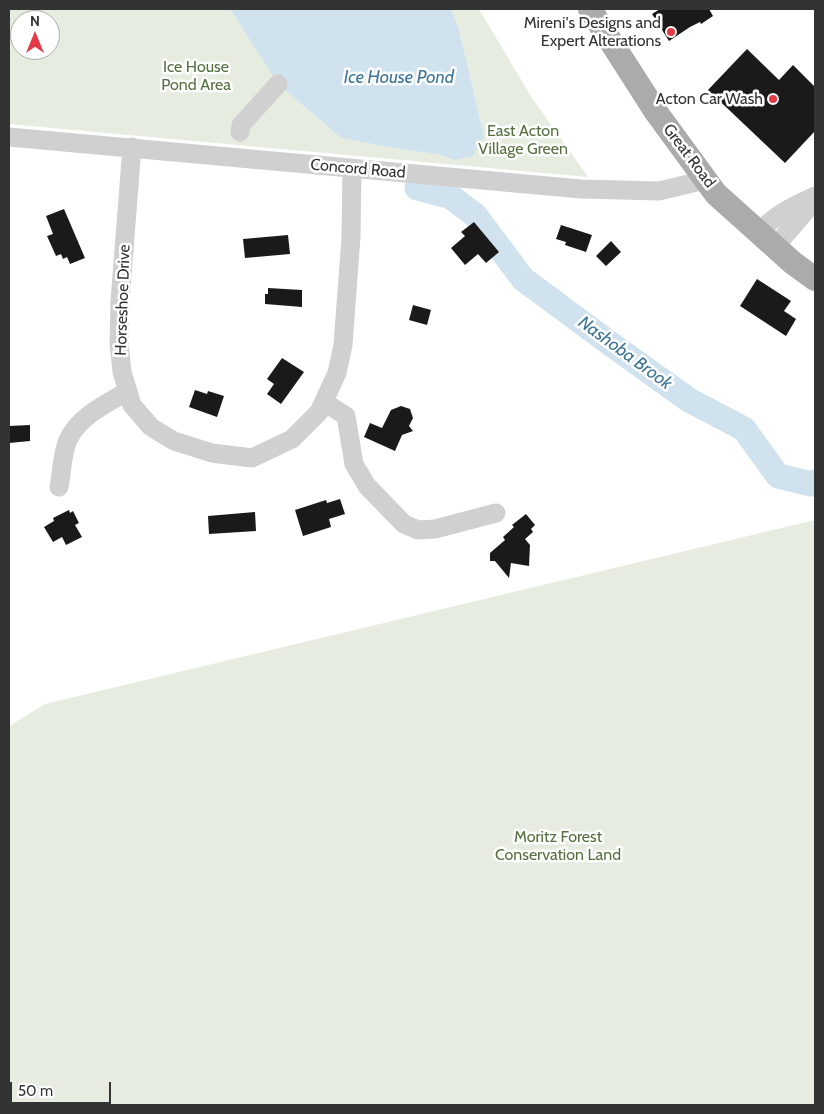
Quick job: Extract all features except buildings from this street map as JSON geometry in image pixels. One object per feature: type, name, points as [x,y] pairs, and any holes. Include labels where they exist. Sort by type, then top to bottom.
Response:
[{"type":"main road","name":"Great Road","points":[[590,9],[651,105],[716,194],[815,280]]},
{"type":"street","points":[[240,132],[241,125],[278,84]]},
{"type":"street","name":"Concord Road","points":[[9,137],[608,191],[659,190],[676,188],[705,180]]},
{"type":"street","name":"Horseshoe Drive","points":[[132,147],[120,301],[119,343],[122,372],[132,405],[151,427],[174,441],[212,453],[252,458],[292,439],[319,412],[337,373],[344,345],[351,237],[352,168]]},
{"type":"street","points":[[767,239],[768,223],[789,208],[815,196]]},
{"type":"street","points":[[767,239],[815,200]]},
{"type":"street","points":[[59,487],[68,441],[76,427],[88,415],[128,391]]},
{"type":"street","points":[[324,402],[346,416],[354,464],[367,486],[404,524],[418,530],[435,529],[496,513]]},
{"type":"green space","name":"Ice House Pond Area","points":[[9,9],[230,9],[278,84],[341,138],[404,150],[438,154],[454,160],[484,137],[459,29],[451,9],[479,9],[530,95],[588,177],[9,124]]},
{"type":"green space","name":"Moritz Forest Conservation Land","points":[[815,520],[815,1105],[9,1105],[9,726],[45,704]]},
{"type":"water","name":"Ice House Pond","points":[[230,9],[451,9],[459,29],[484,137],[472,157],[454,160],[438,154],[404,150],[341,138],[278,84]]},
{"type":"waterway","name":"Nashoba Brook","points":[[417,188],[451,197],[475,215],[523,279],[689,400],[744,429],[778,476],[811,484],[815,482]]},
{"type":"place","name":"Mireni's Designs and Expert Alterations","points":[[671,32]]},
{"type":"place","name":"Acton Car Wash","points":[[773,99]]},
{"type":"park label","name":"East Acton Village Green","points":[[523,140]]}]
